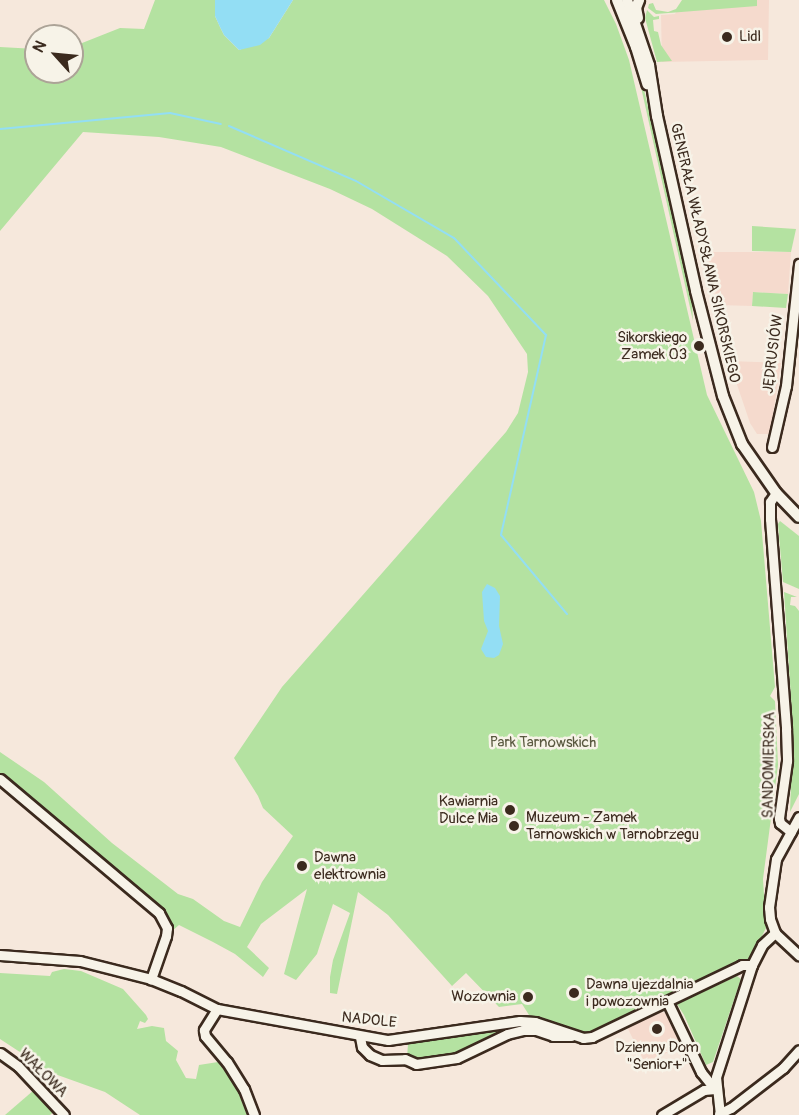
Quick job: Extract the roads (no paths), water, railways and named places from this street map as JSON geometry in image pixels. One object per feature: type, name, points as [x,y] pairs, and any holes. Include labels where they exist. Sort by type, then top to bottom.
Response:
[{"type":"street","name":"GENERAŁA WŁADYSŁAWA SIKORSKIEGO","points":[[617,0],[636,46],[657,116]]},
{"type":"street","name":"GENERAŁA WŁADYSŁAWA SIKORSKIEGO","points":[[627,0],[644,44],[657,116],[696,291],[723,396],[742,444],[776,493],[799,517]]},
{"type":"street","points":[[639,0],[636,8],[644,44]]},
{"type":"street","name":"JĘDRUSIÓW","points":[[772,447],[786,386],[799,264]]},
{"type":"street","name":"SANDOMIERSKA","points":[[775,933],[769,907],[776,859],[791,832],[780,823],[779,818],[787,761],[769,505],[776,493]]},
{"type":"street","points":[[0,779],[159,913],[167,928],[151,980]]},
{"type":"street","points":[[791,832],[799,817]]},
{"type":"street","points":[[799,955],[775,933],[762,945],[752,965],[716,1077],[715,1089],[719,1114],[731,1108],[783,1068],[799,1050]]},
{"type":"street","name":"NADOLE","points":[[0,955],[80,961],[151,980],[181,991],[217,1010],[360,1037],[388,1040],[520,1021],[535,1022],[572,1035],[592,1037],[742,965],[752,965]]},
{"type":"street","points":[[667,1001],[701,1072],[715,1089]]},
{"type":"street","points":[[217,1010],[204,1030],[205,1036],[227,1062],[244,1089],[254,1115]]},
{"type":"street","points":[[360,1037],[362,1047],[370,1055],[382,1060],[405,1059],[416,1064],[457,1058],[507,1034],[523,1030],[536,1030],[553,1036],[572,1035]]},
{"type":"street","name":"WAŁOWA","points":[[0,1053],[18,1066],[64,1115]]},
{"type":"street","points":[[662,1115],[704,1090],[715,1089]]},
{"type":"water","points":[[215,0],[293,0],[269,38],[260,45],[239,50],[224,35],[220,27],[215,16]]},
{"type":"water","points":[[487,584],[495,588],[500,596],[499,626],[503,644],[499,655],[494,658],[486,657],[481,649],[488,631],[484,621],[482,592]]},
{"type":"waterway","points":[[0,129],[170,113],[221,124]]},
{"type":"waterway","points":[[229,126],[356,181],[454,238],[546,335],[501,535],[567,614]]},
{"type":"place","name":"Lidl","points":[[727,37]]},
{"type":"place","name":"Sikorskiego Zamek 03","points":[[699,346]]},
{"type":"place","name":"Kawiarnia Dulce Mia","points":[[510,810]]},
{"type":"place","name":"Muzeum - Zamek Tarnowskich w Tarnobrzegu","points":[[514,826]]},
{"type":"place","name":"Dawna elektrownia","points":[[302,866]]},
{"type":"place","name":"Dawna ujezdalnia i powozownia","points":[[574,993]]},
{"type":"place","name":"Wozownia","points":[[528,997]]},
{"type":"place","name":"Dzienny Dom \"Senior+\"","points":[[657,1029]]},
{"type":"park label","name":"Park Tarnowskich","points":[[543,743]]}]
